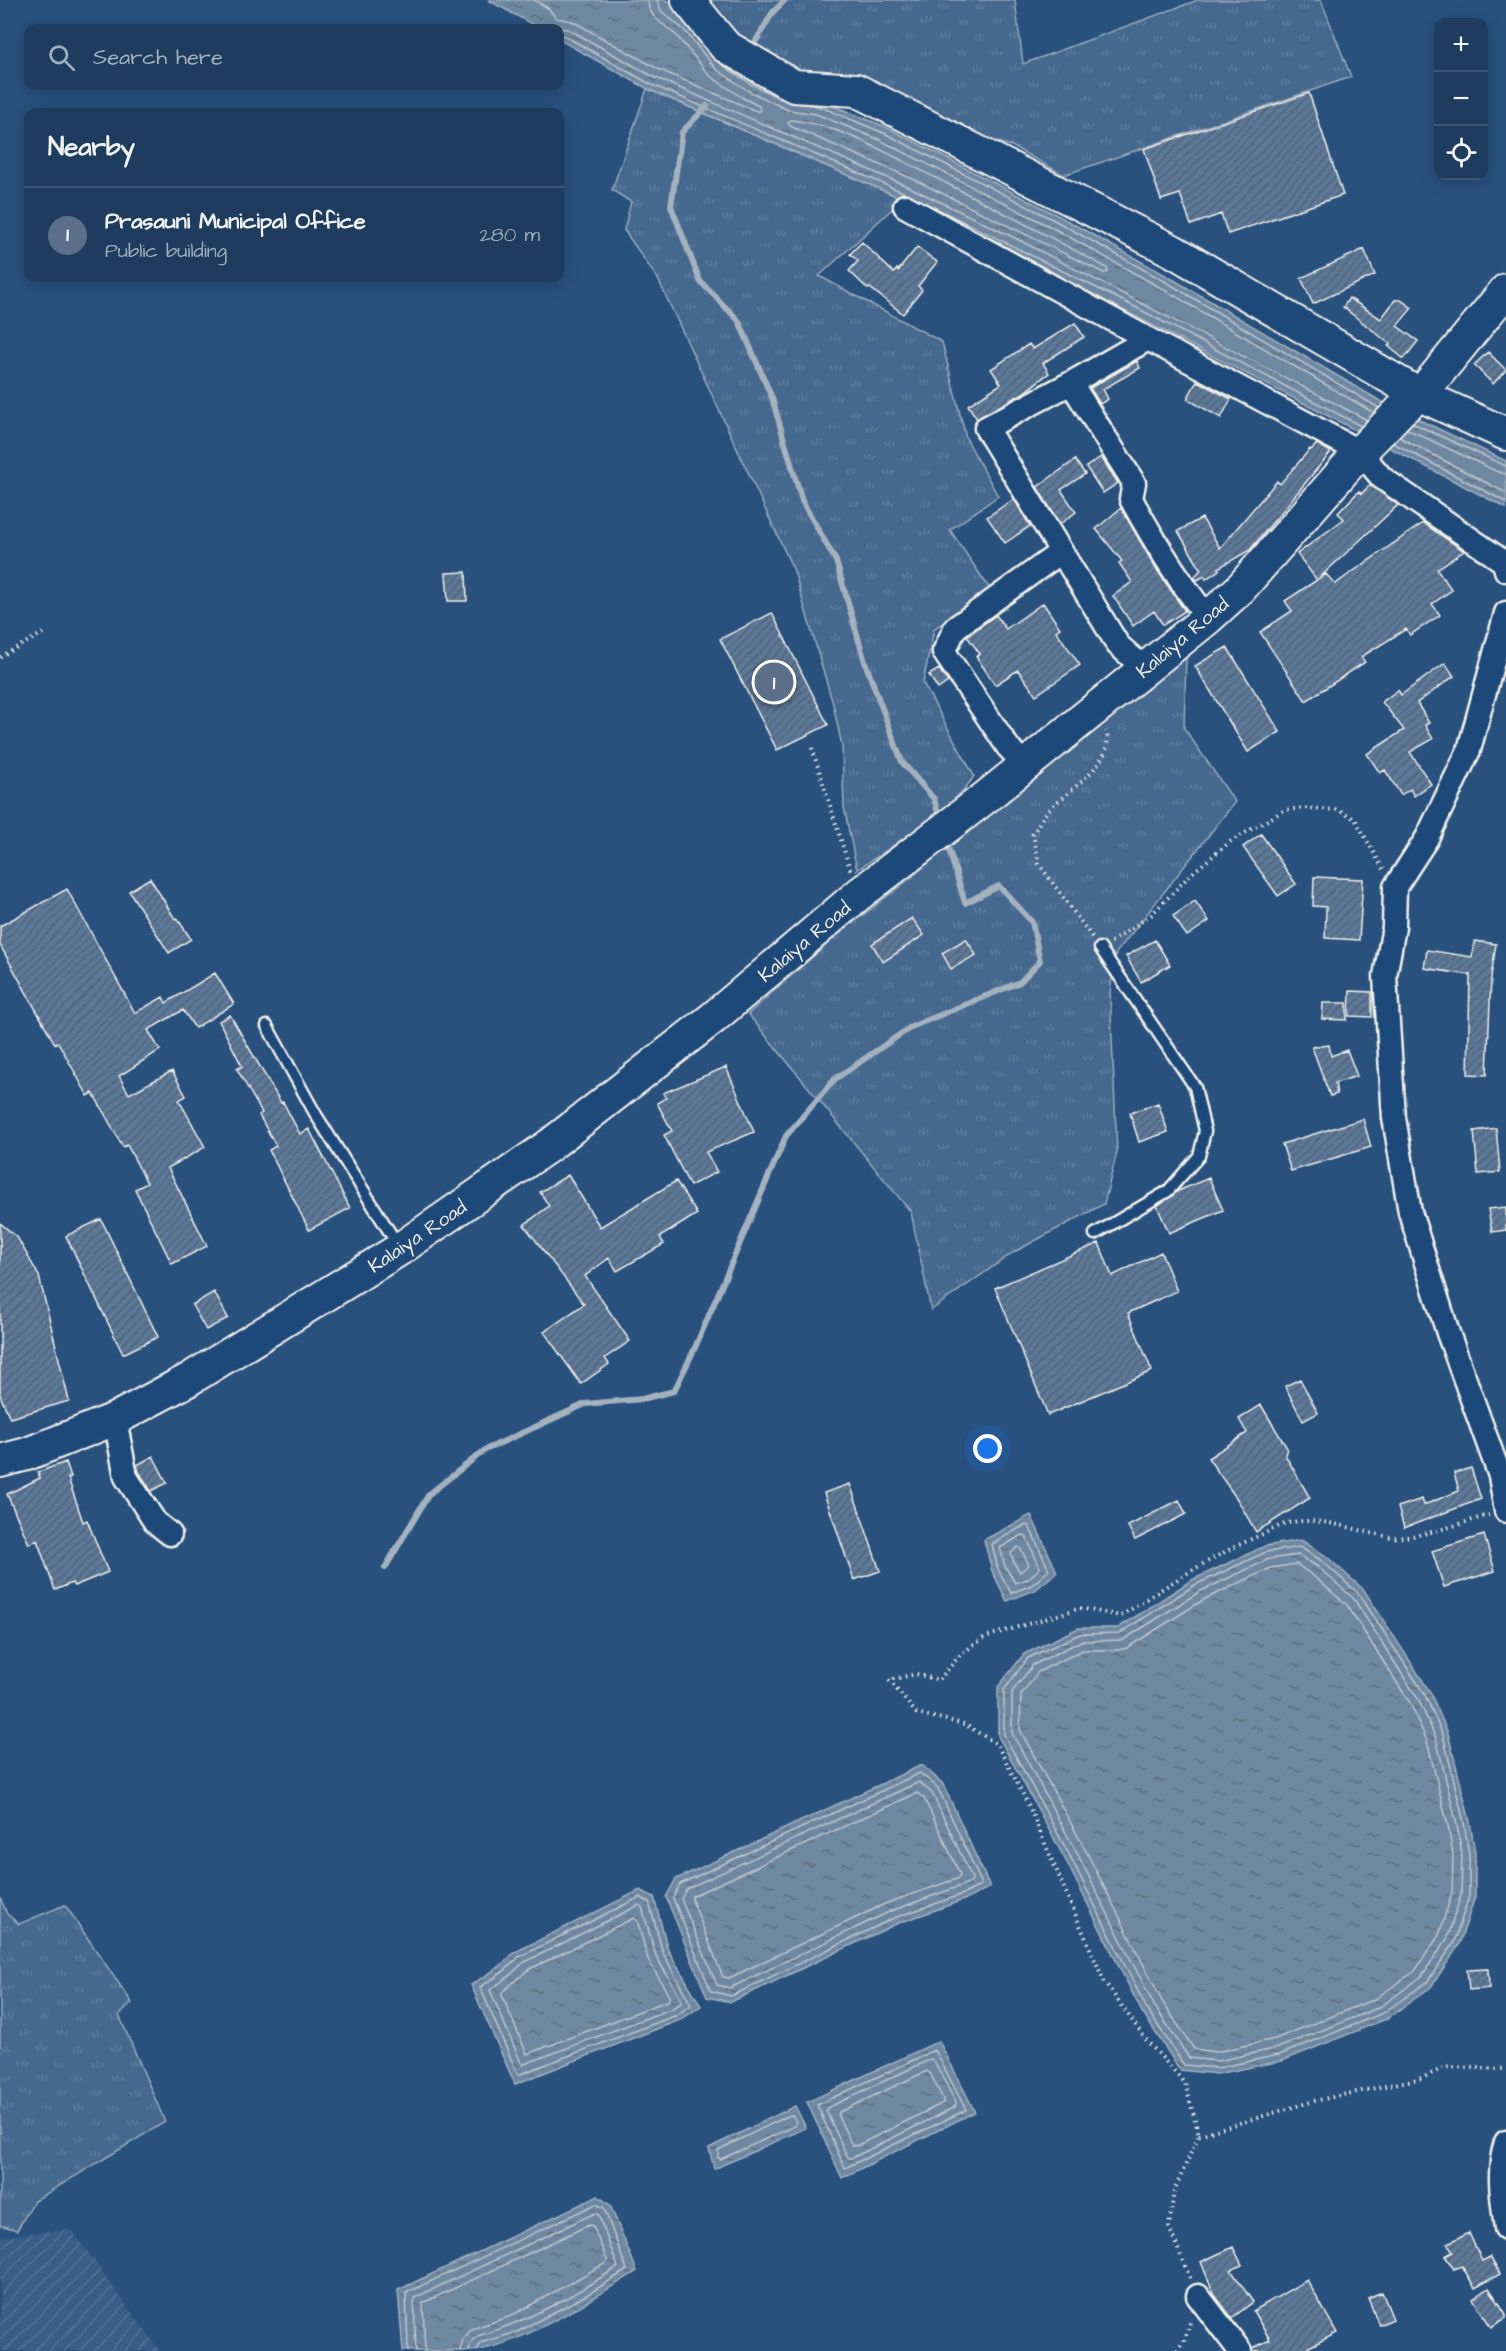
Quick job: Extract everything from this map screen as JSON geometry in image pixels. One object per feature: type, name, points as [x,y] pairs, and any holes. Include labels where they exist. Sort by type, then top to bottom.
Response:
[{"type":"main road","points":[[687,0],[725,46],[794,86],[856,90],[1173,251],[1412,401],[1506,434]]},
{"type":"main road","name":"Kalaiya Road","points":[[0,1461],[27,1454],[115,1419],[188,1380],[400,1249],[568,1131],[713,1018],[858,896],[986,797],[1024,764],[1108,700],[1144,668],[1208,618],[1240,589],[1360,452],[1412,401],[1506,290]]},
{"type":"street","points":[[905,206],[1360,452],[1382,478],[1504,562],[1506,570]]},
{"type":"street","points":[[1144,668],[1118,645],[986,428],[1148,339]]},
{"type":"street","points":[[1071,383],[1134,483],[1131,499],[1152,538],[1183,586],[1208,618]]},
{"type":"street","points":[[1024,764],[1008,747],[944,652],[955,628],[1061,552]]},
{"type":"street","points":[[1506,613],[1469,750],[1427,838],[1395,887],[1394,927],[1385,976],[1394,1118],[1410,1212],[1448,1333],[1500,1476],[1506,1511]]},
{"type":"street","points":[[115,1419],[126,1478],[155,1522],[170,1534]]},
{"type":"street","points":[[1506,2142],[1500,2185],[1506,2228]]},
{"type":"street","points":[[1198,2296],[1240,2351]]},
{"type":"lane","points":[[1095,1234],[1167,1191],[1199,1156],[1205,1131],[1195,1087],[1100,948]]},
{"type":"lane","points":[[267,1026],[316,1115],[400,1249]]},
{"type":"path","points":[[0,657],[43,633]]},
{"type":"path","points":[[1108,700],[1104,727],[1108,738],[1107,752],[1081,783],[1046,813],[1034,834],[1039,864],[1100,948],[1118,939],[1151,915],[1191,874],[1231,841],[1286,810],[1303,808],[1339,810],[1355,819],[1395,887]]},
{"type":"path","points":[[812,748],[858,896]]},
{"type":"path","points":[[1177,2351],[1185,2339],[1198,2296],[1169,2227],[1174,2191],[1198,2135],[1185,2083],[1147,2041],[1104,1981],[1028,1804],[997,1744],[964,1724],[916,1713],[889,1680],[916,1674],[939,1680],[960,1655],[985,1637],[1080,1608],[1121,1616],[1232,1549],[1290,1522],[1333,1523],[1394,1537],[1426,1533],[1506,1511]]},
{"type":"path","points":[[1198,2135],[1314,2101],[1422,2078],[1446,2067],[1506,2069]]},
{"type":"shaded area","points":[[71,2229],[160,2351],[0,2351],[0,2237]]},
{"type":"green space","points":[[694,0],[1015,0],[1023,64],[1198,0],[1321,0],[1351,77],[1064,175],[1012,146],[957,132],[779,68],[741,47]]},
{"type":"green space","points":[[647,89],[903,199],[819,276],[942,342],[966,438],[998,496],[950,530],[990,589],[934,629],[923,683],[974,776],[965,789],[937,814],[857,870],[844,807],[842,746],[833,704],[794,571],[658,279],[624,230],[631,202],[612,190]]},
{"type":"green space","points":[[1186,655],[1184,728],[1235,802],[1116,953],[1110,992],[1117,1152],[1104,1204],[1014,1252],[931,1310],[911,1212],[748,1014],[835,937],[912,877],[993,807]]},
{"type":"green space","points":[[0,1897],[7,1914],[19,1924],[65,1905],[132,2003],[119,2015],[165,2122],[34,2201],[17,2230],[0,2225]]},
{"type":"water","points":[[488,0],[666,0],[819,100],[886,127],[1057,215],[1169,277],[1382,402],[1506,461],[1506,508],[1009,251],[903,199],[648,89],[564,42],[564,24],[532,24]]},
{"type":"water","points":[[1031,1515],[1057,1572],[1035,1590],[1007,1601],[992,1571],[984,1540]]},
{"type":"water","points":[[1301,1540],[1326,1556],[1364,1590],[1430,1692],[1448,1733],[1470,1822],[1475,1853],[1475,1897],[1459,1945],[1431,1987],[1386,2019],[1282,2061],[1217,2074],[1180,2070],[1142,2012],[1066,1861],[998,1736],[998,1687],[1024,1654],[1078,1628],[1118,1628],[1192,1580],[1265,1546]]},
{"type":"water","points":[[922,1765],[943,1784],[990,1887],[969,1898],[896,1924],[731,2002],[707,1997],[666,1897],[676,1879]]},
{"type":"water","points":[[640,1890],[654,1897],[668,1950],[701,2006],[680,2020],[515,2084],[471,1985],[499,1967],[515,1952]]},
{"type":"water","points":[[939,2041],[975,2112],[842,2178],[807,2102]]},
{"type":"water","points":[[795,2106],[806,2128],[714,2169],[709,2148]]},
{"type":"water","points":[[598,2196],[610,2205],[637,2271],[556,2319],[512,2340],[472,2351],[403,2351],[398,2290]]},
{"type":"building","points":[[1309,93],[1343,195],[1228,234],[1221,214],[1191,225],[1180,194],[1161,200],[1144,149]]},
{"type":"building","points":[[862,242],[894,273],[917,247],[937,262],[918,286],[922,290],[903,314],[870,288],[868,289],[849,271],[858,261],[850,254]]},
{"type":"building","points":[[1364,249],[1375,275],[1313,304],[1301,278]]},
{"type":"building","points":[[1349,298],[1381,319],[1395,300],[1401,300],[1412,308],[1397,326],[1418,341],[1404,359],[1388,346],[1390,344],[1343,307]]},
{"type":"building","points":[[1075,323],[1084,337],[1043,363],[1049,373],[1023,393],[977,419],[968,405],[1001,384],[991,369],[1029,344],[1033,349]]},
{"type":"building","points":[[1488,352],[1506,370],[1493,384],[1474,365]]},
{"type":"building","points":[[1137,361],[1140,368],[1103,389],[1108,399],[1100,404],[1090,388]]},
{"type":"building","points":[[1197,381],[1231,399],[1221,418],[1187,399]]},
{"type":"building","points":[[1317,444],[1331,452],[1250,550],[1218,568],[1219,570],[1206,579],[1205,576],[1197,580],[1194,577],[1201,570],[1178,531],[1202,518],[1220,548],[1277,481],[1280,484]]},
{"type":"building","points":[[1101,457],[1118,483],[1103,493],[1086,467]]},
{"type":"building","points":[[1075,460],[1085,474],[1061,490],[1076,512],[1060,524],[1037,487]]},
{"type":"building","points":[[1370,485],[1398,505],[1318,579],[1326,574],[1335,584],[1423,523],[1464,551],[1437,569],[1452,590],[1432,604],[1440,615],[1410,635],[1406,629],[1361,657],[1365,662],[1306,701],[1260,632],[1292,611],[1285,601],[1317,580],[1297,554],[1344,519],[1338,513],[1359,491],[1361,494]]},
{"type":"building","points":[[1014,499],[1030,526],[1005,543],[987,517]]},
{"type":"building","points":[[1121,508],[1155,567],[1185,611],[1163,625],[1154,611],[1133,626],[1113,596],[1132,582],[1119,563],[1122,561],[1096,529]]},
{"type":"building","points":[[466,572],[467,601],[448,601],[446,573]]},
{"type":"building","points":[[1043,603],[1060,628],[1056,631],[1080,665],[1036,695],[1018,670],[995,685],[976,656],[980,654],[967,636],[996,615],[1006,629]]},
{"type":"building","points":[[772,613],[828,725],[777,750],[720,639]]},
{"type":"building","points":[[1227,647],[1280,732],[1248,752],[1195,666]]},
{"type":"building","points":[[1445,663],[1454,676],[1417,703],[1429,723],[1425,725],[1433,739],[1410,752],[1431,784],[1414,796],[1410,789],[1401,795],[1385,770],[1380,773],[1367,754],[1404,730],[1382,702],[1398,690],[1401,695]]},
{"type":"building","points":[[939,669],[948,682],[938,689],[929,675]]},
{"type":"building","points":[[1261,834],[1296,884],[1278,896],[1243,847]]},
{"type":"building","points":[[1314,877],[1363,879],[1359,940],[1325,938],[1326,907],[1313,906]]},
{"type":"building","points":[[150,878],[175,919],[177,918],[191,939],[169,953],[129,891]]},
{"type":"building","points":[[67,889],[135,1013],[163,997],[166,1003],[215,973],[234,1004],[195,1028],[183,1010],[148,1030],[160,1050],[119,1076],[129,1094],[172,1071],[186,1096],[179,1100],[205,1147],[168,1168],[207,1246],[172,1264],[135,1189],[147,1183],[127,1145],[123,1147],[93,1093],[88,1096],[58,1042],[55,1044],[0,945],[0,926]]},
{"type":"building","points":[[1195,901],[1209,921],[1187,936],[1173,916]]},
{"type":"building","points":[[912,918],[924,935],[883,962],[872,944]]},
{"type":"building","points":[[966,939],[976,955],[951,969],[942,953]]},
{"type":"building","points":[[1155,940],[1170,965],[1141,982],[1126,956]]},
{"type":"building","points":[[1475,941],[1496,944],[1491,977],[1487,1075],[1468,1074],[1470,975],[1424,968],[1427,950],[1472,957]]},
{"type":"building","points":[[1350,991],[1372,992],[1372,1017],[1349,1016]]},
{"type":"building","points":[[1323,1003],[1347,1003],[1347,1020],[1322,1019]]},
{"type":"building","points":[[230,1015],[300,1134],[309,1129],[350,1208],[309,1230],[269,1150],[276,1146],[259,1115],[262,1113],[237,1069],[242,1066],[219,1021]]},
{"type":"building","points":[[1329,1045],[1331,1056],[1347,1050],[1357,1076],[1335,1083],[1337,1094],[1330,1096],[1312,1047]]},
{"type":"building","points":[[726,1067],[754,1132],[706,1152],[717,1172],[690,1186],[664,1135],[672,1131],[657,1103],[666,1098],[663,1093]]},
{"type":"building","points":[[1158,1103],[1168,1132],[1139,1142],[1130,1113]]},
{"type":"building","points":[[1363,1119],[1371,1147],[1291,1171],[1282,1144]]},
{"type":"building","points":[[1496,1128],[1500,1172],[1478,1174],[1474,1131]]},
{"type":"building","points":[[568,1175],[600,1227],[676,1181],[697,1214],[660,1237],[664,1244],[617,1271],[609,1258],[585,1276],[630,1341],[605,1358],[609,1364],[581,1384],[544,1332],[584,1304],[524,1225],[549,1206],[540,1192]]},
{"type":"building","points":[[1209,1178],[1223,1210],[1169,1233],[1157,1206],[1178,1191]]},
{"type":"building","points":[[1506,1207],[1506,1230],[1492,1232],[1488,1209]]},
{"type":"building","points":[[101,1219],[158,1337],[123,1354],[66,1236]]},
{"type":"building","points":[[0,1223],[17,1237],[39,1276],[69,1401],[10,1418],[0,1395]]},
{"type":"building","points":[[1099,1243],[1112,1276],[1161,1252],[1177,1291],[1128,1313],[1152,1371],[1048,1415],[995,1288]]},
{"type":"building","points":[[214,1292],[228,1318],[206,1330],[192,1305]]},
{"type":"building","points":[[1300,1379],[1318,1413],[1303,1421],[1285,1386]]},
{"type":"building","points":[[1261,1405],[1287,1448],[1285,1455],[1310,1498],[1256,1532],[1237,1499],[1208,1458],[1247,1433],[1239,1419]]},
{"type":"building","points":[[153,1456],[167,1483],[151,1491],[137,1465]]},
{"type":"building","points":[[66,1462],[71,1477],[68,1478],[83,1522],[87,1520],[108,1572],[74,1586],[72,1583],[55,1590],[37,1540],[29,1544],[7,1494],[40,1478],[38,1472]]},
{"type":"building","points":[[1471,1468],[1481,1499],[1404,1528],[1398,1507],[1422,1499],[1424,1505],[1459,1491],[1454,1473]]},
{"type":"building","points":[[850,1484],[880,1571],[854,1580],[824,1493]]},
{"type":"building","points":[[1179,1500],[1186,1514],[1135,1540],[1128,1526]]},
{"type":"building","points":[[1484,1535],[1495,1571],[1444,1587],[1432,1551]]},
{"type":"building","points":[[1488,1969],[1489,1988],[1469,1990],[1467,1970]]},
{"type":"building","points":[[1469,2233],[1482,2261],[1490,2257],[1500,2274],[1475,2288],[1462,2266],[1454,2269],[1445,2256],[1453,2252],[1448,2243]]},
{"type":"building","points":[[1233,2247],[1242,2265],[1231,2270],[1253,2302],[1232,2318],[1214,2294],[1201,2262]]},
{"type":"building","points":[[1307,2280],[1337,2333],[1301,2351],[1253,2351],[1253,2348],[1270,2340],[1253,2311]]},
{"type":"building","points":[[1489,2288],[1506,2314],[1506,2318],[1491,2327],[1473,2299]]},
{"type":"building","points":[[1382,2292],[1393,2319],[1379,2325],[1368,2298]]},
{"type":"waterway","points":[[750,51],[773,12],[785,0]]},
{"type":"waterway","points":[[707,106],[682,132],[671,206],[700,281],[739,321],[772,398],[802,501],[836,561],[865,662],[902,762],[934,799],[940,819]]},
{"type":"waterway","points":[[385,1568],[429,1494],[485,1450],[585,1404],[642,1399],[674,1391],[694,1350],[786,1136],[835,1079],[911,1027],[1020,982],[1040,961],[1032,922],[999,886],[965,903],[946,840]]},
{"type":"place","name":"Prasauni Municipal Office","points":[[774,682]]}]
